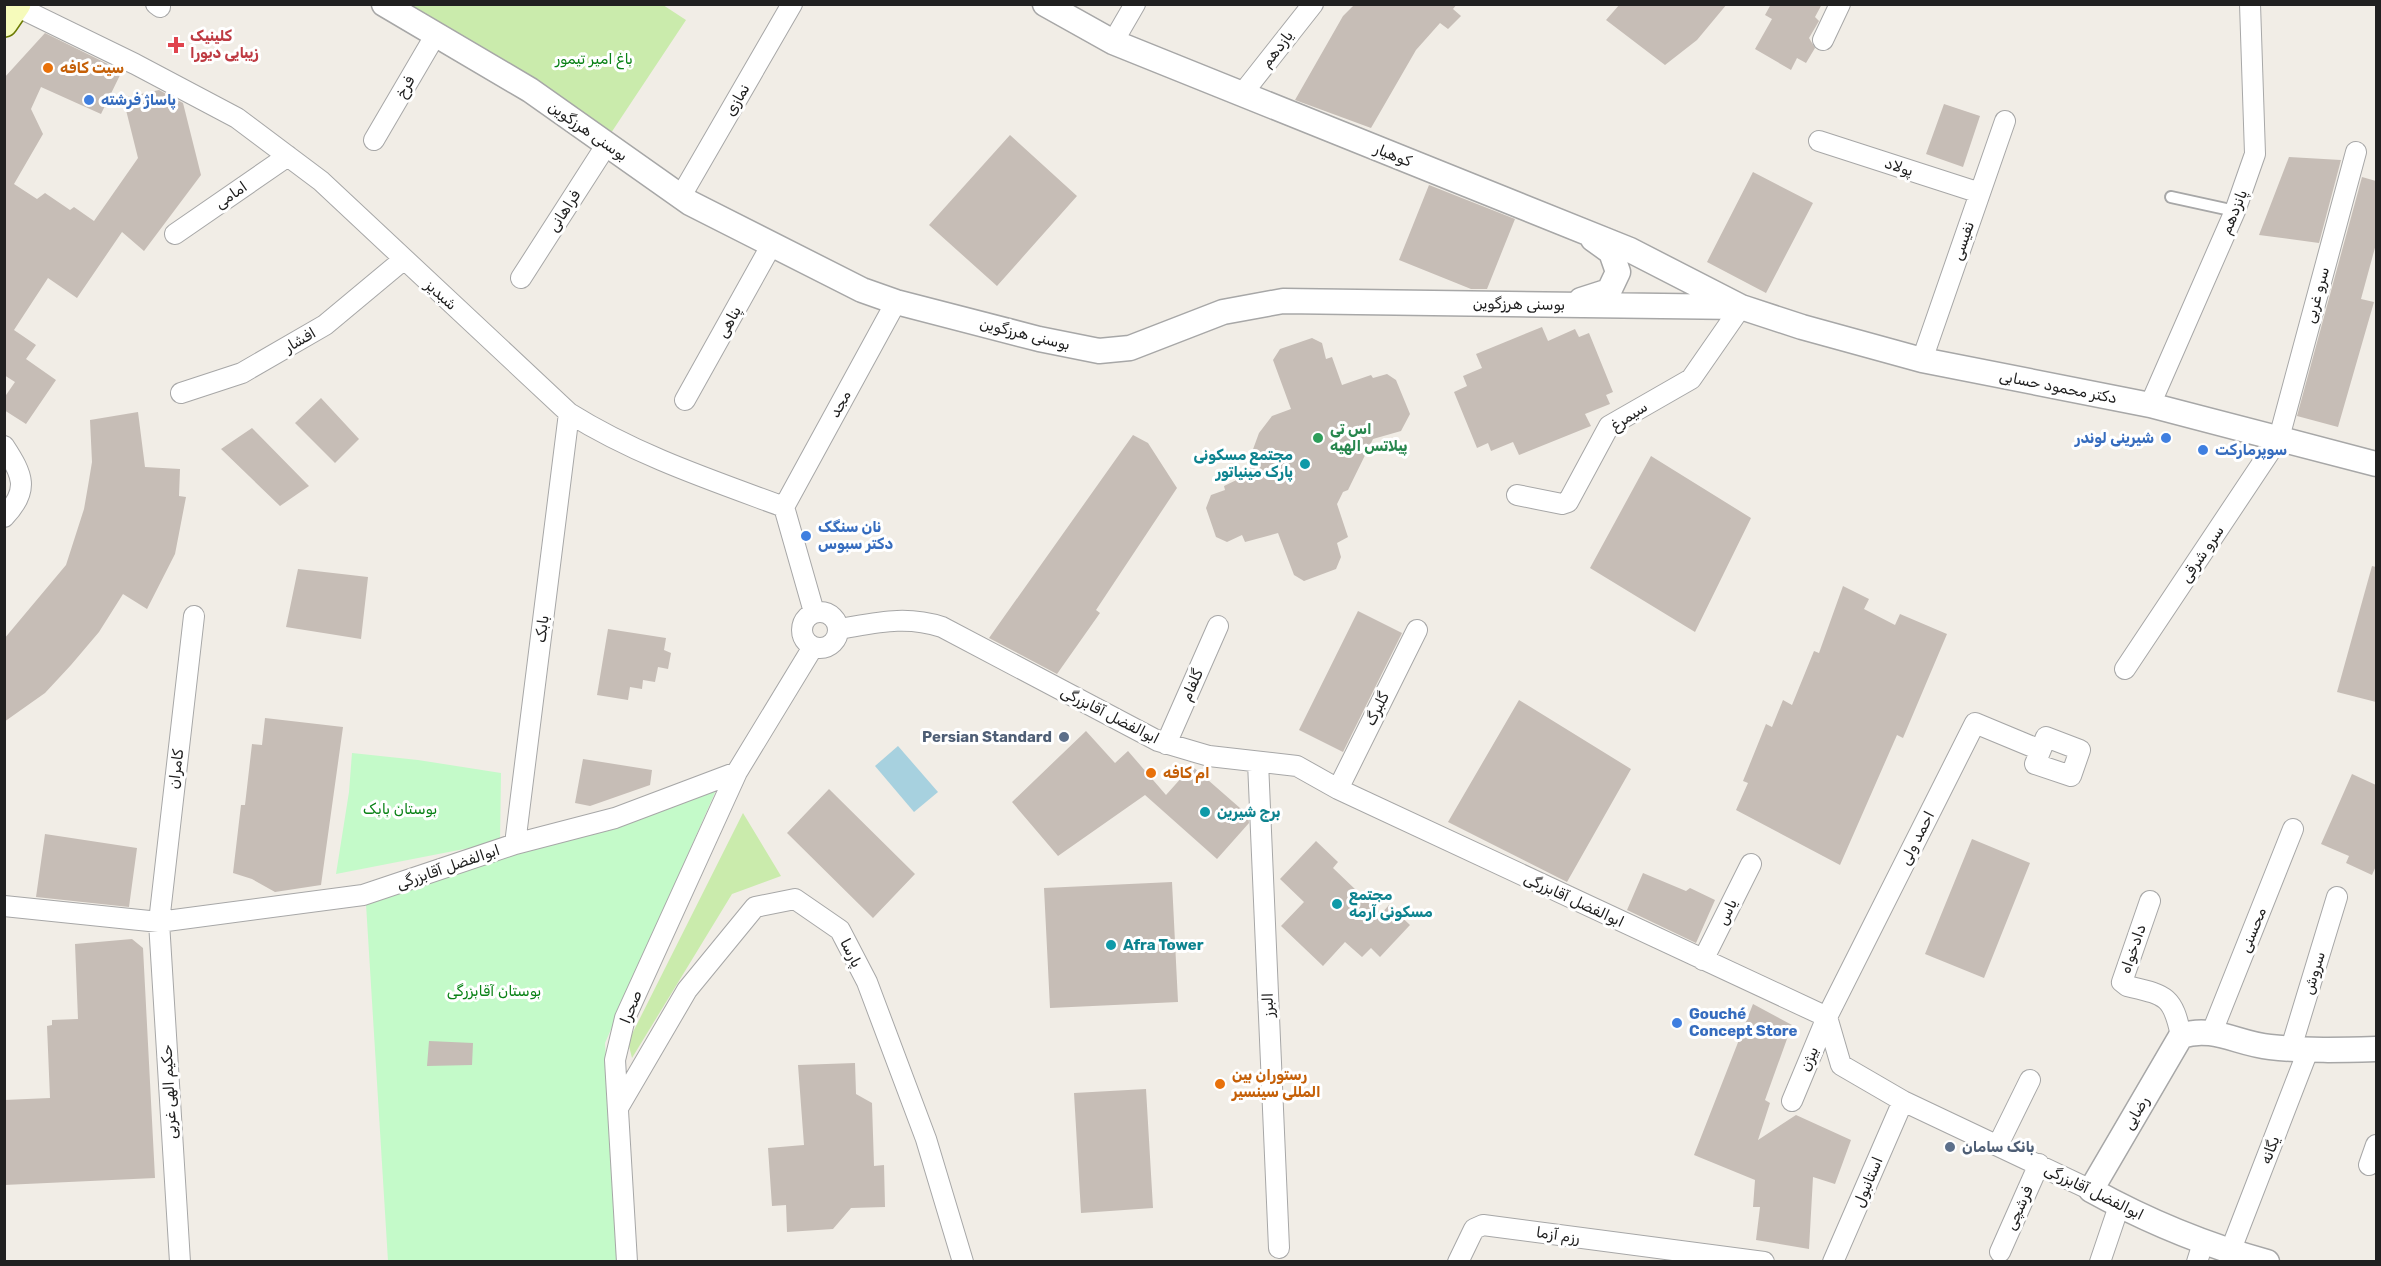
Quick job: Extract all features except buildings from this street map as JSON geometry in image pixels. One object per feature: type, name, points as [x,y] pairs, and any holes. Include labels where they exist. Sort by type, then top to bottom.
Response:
[{"type":"street","name":"بوسنی هرزگوین","points":[[384,4],[530,90],[681,196],[772,244],[862,290],[896,302],[1039,339],[1099,351],[1130,348],[1222,312],[1283,301],[1741,307]]},
{"type":"street","name":"نمازی","points":[[681,196],[792,4]]},
{"type":"street","name":"کوهیار","points":[[1044,4],[1113,42],[1630,250],[1741,307]]},
{"type":"street","points":[[1113,42],[1135,4]]},
{"type":"street","name":"یازدهم","points":[[1242,94],[1313,4]]},
{"type":"street","points":[[1823,40],[1840,4]]},
{"type":"street","name":"پانزدهم","points":[[2150,405],[2235,211],[2255,154],[2250,4]]},
{"type":"street","name":"شبدیز","points":[[12,10],[135,64],[237,118],[321,181],[569,413],[605,436],[684,470],[784,507]]},
{"type":"street","name":"فرخ","points":[[374,140],[435,34]]},
{"type":"street","name":"نفیسی","points":[[1922,360],[2005,121]]},
{"type":"street","name":"پولاد","points":[[1819,141],[1980,193]]},
{"type":"street","name":"فراهانی","points":[[521,278],[607,144]]},
{"type":"street","name":"سرو غربی","points":[[2279,438],[2356,152]]},
{"type":"street","name":"امامی","points":[[175,234],[288,156]]},
{"type":"street","points":[[1567,305],[1609,291],[1618,272],[1611,252],[1583,231]]},
{"type":"street","name":"پناهی","points":[[685,400],[772,244]]},
{"type":"street","name":"افشار","points":[[181,393],[242,373],[325,325],[403,260]]},
{"type":"street","name":"مجد","points":[[784,507],[896,302]]},
{"type":"street","name":"دکتر محمود حسابی","points":[[1741,307],[1802,327],[1922,360],[2150,405],[2376,464]]},
{"type":"street","name":"سیمرغ","points":[[1517,495],[1562,504],[1568,502],[1609,426],[1691,379],[1741,307]]},
{"type":"street","name":"بابک","points":[[515,844],[569,413]]},
{"type":"street","name":"سرو شرقی","points":[[2125,669],[2279,438]]},
{"type":"street","points":[[4,446],[22,479],[18,503],[4,517]]},
{"type":"street","points":[[784,507],[814,612]]},
{"type":"street","points":[[821,611],[834,617],[839,629],[837,637],[827,647],[813,647],[807,643],[802,629],[803,622],[814,612],[821,611]]},
{"type":"street","name":"کامران","points":[[159,922],[194,616]]},
{"type":"street","name":"ابوالفضل آقابزرگی","points":[[839,629],[906,618],[942,627],[1167,744],[1209,756],[1297,766],[1338,789],[1827,1017],[1840,1065],[1903,1101],[2091,1190],[2200,1252],[2230,1252],[2267,1262]]},
{"type":"street","name":"گلفام","points":[[1167,744],[1218,626]]},
{"type":"street","name":"گلبرگ","points":[[1338,789],[1417,630]]},
{"type":"street","points":[[737,772],[813,647]]},
{"type":"street","name":"احمد ولی","points":[[1827,1017],[1975,723],[2040,750]]},
{"type":"street","name":"البرز","points":[[1258,762],[1279,1248]]},
{"type":"street","name":"ابوالفضل آقابزرگی","points":[[4,906],[159,922],[363,896],[515,844],[615,818],[737,772]]},
{"type":"street","name":"صحرا","points":[[627,1262],[615,1060],[625,1018],[737,772]]},
{"type":"street","name":"محسنی","points":[[2212,1032],[2293,829]]},
{"type":"street","name":"یاس","points":[[1703,960],[1751,864]]},
{"type":"street","name":"سروش","points":[[2300,1048],[2337,897]]},
{"type":"street","name":"پارسا","points":[[618,1108],[687,990],[754,907],[795,899],[840,930],[867,982],[926,1139],[963,1262]]},
{"type":"street","name":"دادخواه","points":[[2150,901],[2122,982],[2127,986],[2166,998],[2176,1012],[2181,1035]]},
{"type":"street","name":"حکیم الهی غربی","points":[[159,922],[180,1262]]},
{"type":"street","name":"بیژن","points":[[1792,1101],[1827,1017]]},
{"type":"street","points":[[2181,1035],[2196,1030],[2268,1047],[2376,1049]]},
{"type":"street","name":"رضایی","points":[[2091,1190],[2181,1035]]},
{"type":"street","name":"یگانه","points":[[2230,1252],[2300,1048]]},
{"type":"street","points":[[1998,1145],[2030,1080]]},
{"type":"street","name":"استانبول","points":[[1833,1262],[1903,1101]]},
{"type":"street","points":[[2369,1165],[2376,1145]]},
{"type":"street","name":"فرشچی","points":[[2000,1252],[2039,1164]]},
{"type":"street","points":[[2100,1262],[2119,1206]]},
{"type":"street","name":"رزم آزما","points":[[1458,1262],[1474,1229],[1483,1225],[1679,1257]]},
{"type":"street","points":[[1679,1257],[1764,1262]]},
{"type":"lane","points":[[2171,197],[2235,211]]},
{"type":"green space","name":"باغ امیر تیمور","points":[[399,5],[663,5],[686,20],[609,136]]},
{"type":"green space","name":"بوستان بابک","points":[[352,753],[418,760],[501,773],[500,842],[336,874],[349,792]]},
{"type":"green space","name":"بوستان آقابزرگی","points":[[717,788],[605,1043],[619,1261],[388,1261],[366,904]]},
{"type":"green space","points":[[743,813],[781,876],[732,894],[632,1058],[628,1042]]},
{"type":"water","points":[[898,746],[938,792],[914,812],[875,766]]},
{"type":"place","name":"کلینیک زیبایی دیورا","points":[[176,45]]},
{"type":"place","name":"سیت کافه","points":[[48,68]]},
{"type":"place","name":"پاساژ فرشته","points":[[89,100]]},
{"type":"place","name":"اس تی پیلاتس الهیه","points":[[1318,438]]},
{"type":"place","name":"شیرینی لوندر","points":[[2166,438]]},
{"type":"place","name":"سوپرمارکت","points":[[2203,450]]},
{"type":"place","name":"مجتمع مسکونی پارک مینیاتور","points":[[1305,464]]},
{"type":"place","name":"نان سنگک دکتر سبوس","points":[[806,536]]},
{"type":"place","name":"Persian Standard","points":[[1064,737]]},
{"type":"place","name":"ام کافه","points":[[1151,773]]},
{"type":"place","name":"برج شیرین","points":[[1205,812]]},
{"type":"place","name":"مجتمع مسکونی آرمه","points":[[1337,904]]},
{"type":"place","name":"Afra Tower","points":[[1111,945]]},
{"type":"place","name":"Gouché Concept Store","points":[[1677,1023]]},
{"type":"place","name":"رستوران بین المللی سینسیر","points":[[1220,1084]]},
{"type":"place","name":"بانک سامان","points":[[1950,1147]]}]
